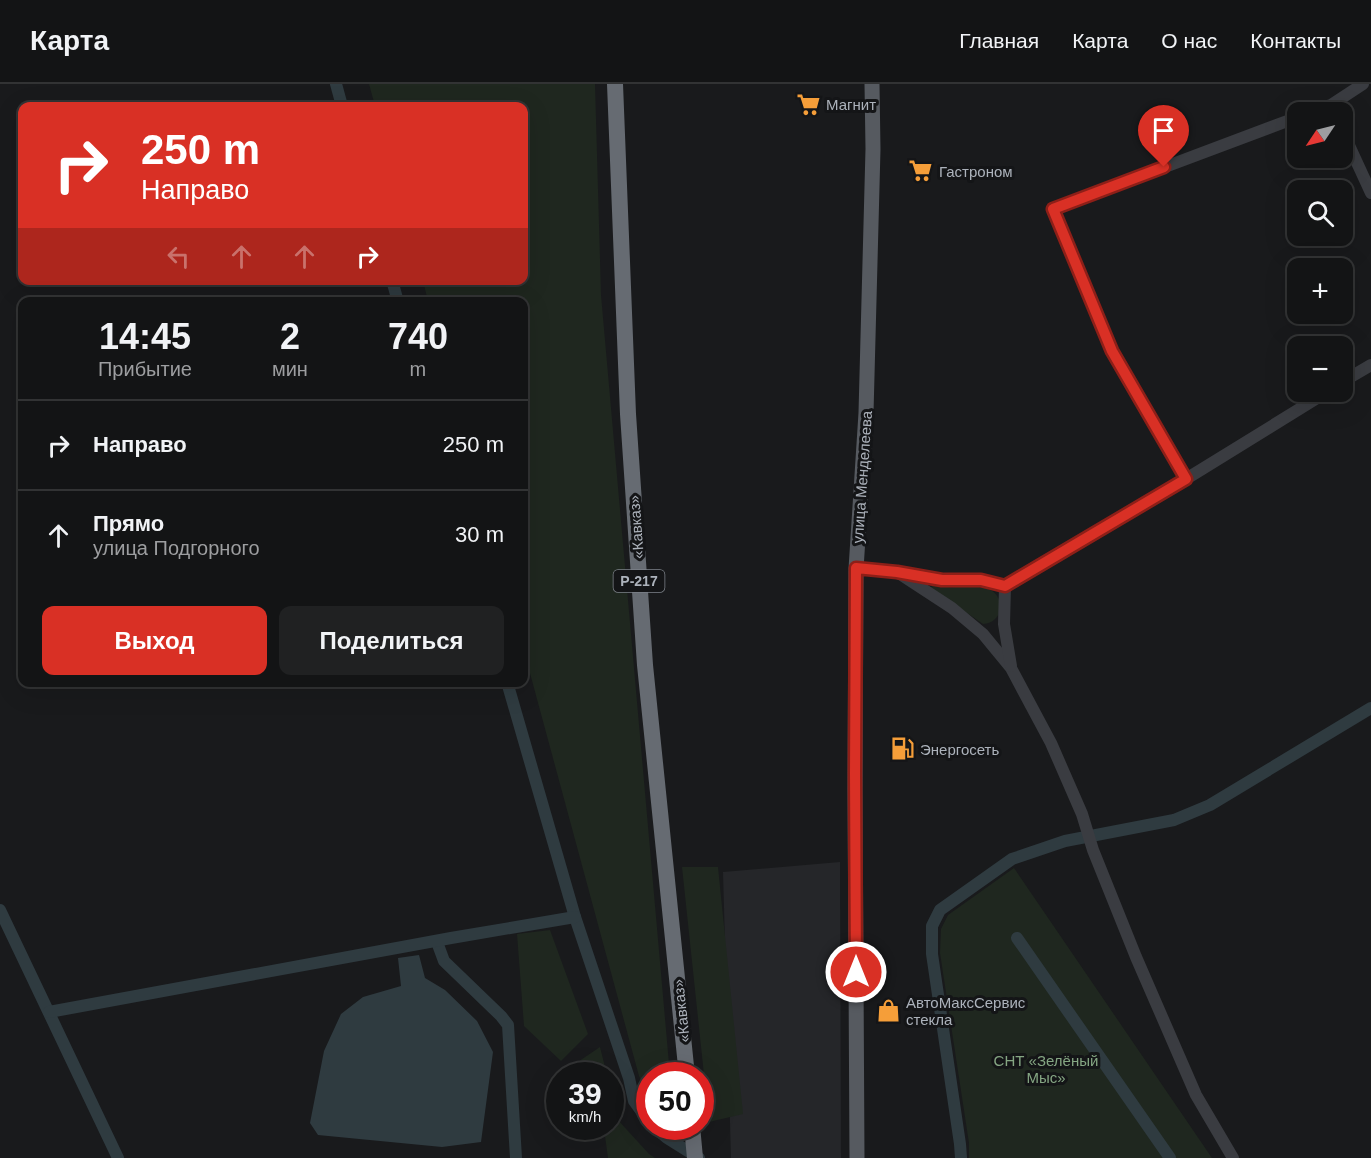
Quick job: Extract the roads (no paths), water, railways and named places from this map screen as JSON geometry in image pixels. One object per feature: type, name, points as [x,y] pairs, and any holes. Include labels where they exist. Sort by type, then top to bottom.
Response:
[{"type":"highway","name":"«Кавказ»","points":[[615,84],[628,414],[644,653],[686,1062]]},
{"type":"highway","points":[[693,1140],[695,1158]]},
{"type":"main road","name":"улица Менделеева","points":[[857,1158],[856,568],[866,413],[873,149],[872,84]]},
{"type":"street","points":[[1341,102],[1363,84]]},
{"type":"street","points":[[1186,479],[1112,351],[1053,209],[1287,121]]},
{"type":"street","points":[[1353,154],[1371,193]]},
{"type":"street","points":[[1353,376],[1371,365]]},
{"type":"street","points":[[856,568],[942,580],[981,580],[1005,586],[1311,402]]},
{"type":"street","points":[[897,572],[952,608],[984,634],[1011,668],[1051,743],[1082,814],[1093,849],[1136,957],[1196,1095],[1233,1158]]},
{"type":"street","points":[[1005,586],[1005,624],[1011,668]]},
{"type":"waterway","points":[[336,84],[341,102]]},
{"type":"waterway","points":[[393,285],[397,297]]},
{"type":"waterway","points":[[508,687],[575,917],[636,1104]]},
{"type":"waterway","points":[[961,1158],[932,954],[932,926],[940,910],[1012,859],[1065,841],[1174,820],[1210,805],[1371,708]]},
{"type":"waterway","points":[[0,910],[118,1158]]},
{"type":"waterway","points":[[49,1012],[575,917]]},
{"type":"waterway","points":[[1017,938],[1170,1158]]},
{"type":"waterway","points":[[437,942],[444,961],[508,1025],[516,1158]]},
{"type":"waterway","points":[[670,1140],[699,1158]]},
{"type":"place","name":"Магнит","points":[[808,104]]},
{"type":"place","name":"Гастроном","points":[[921,171]]},
{"type":"place","name":"Энергосеть","points":[[902,749]]},
{"type":"place","name":"АвтоМаксСервис стекла","points":[[888,1011]]},
{"type":"park label","name":"СНТ «Зелёный Мыс»","points":[[1046,1068]]}]
